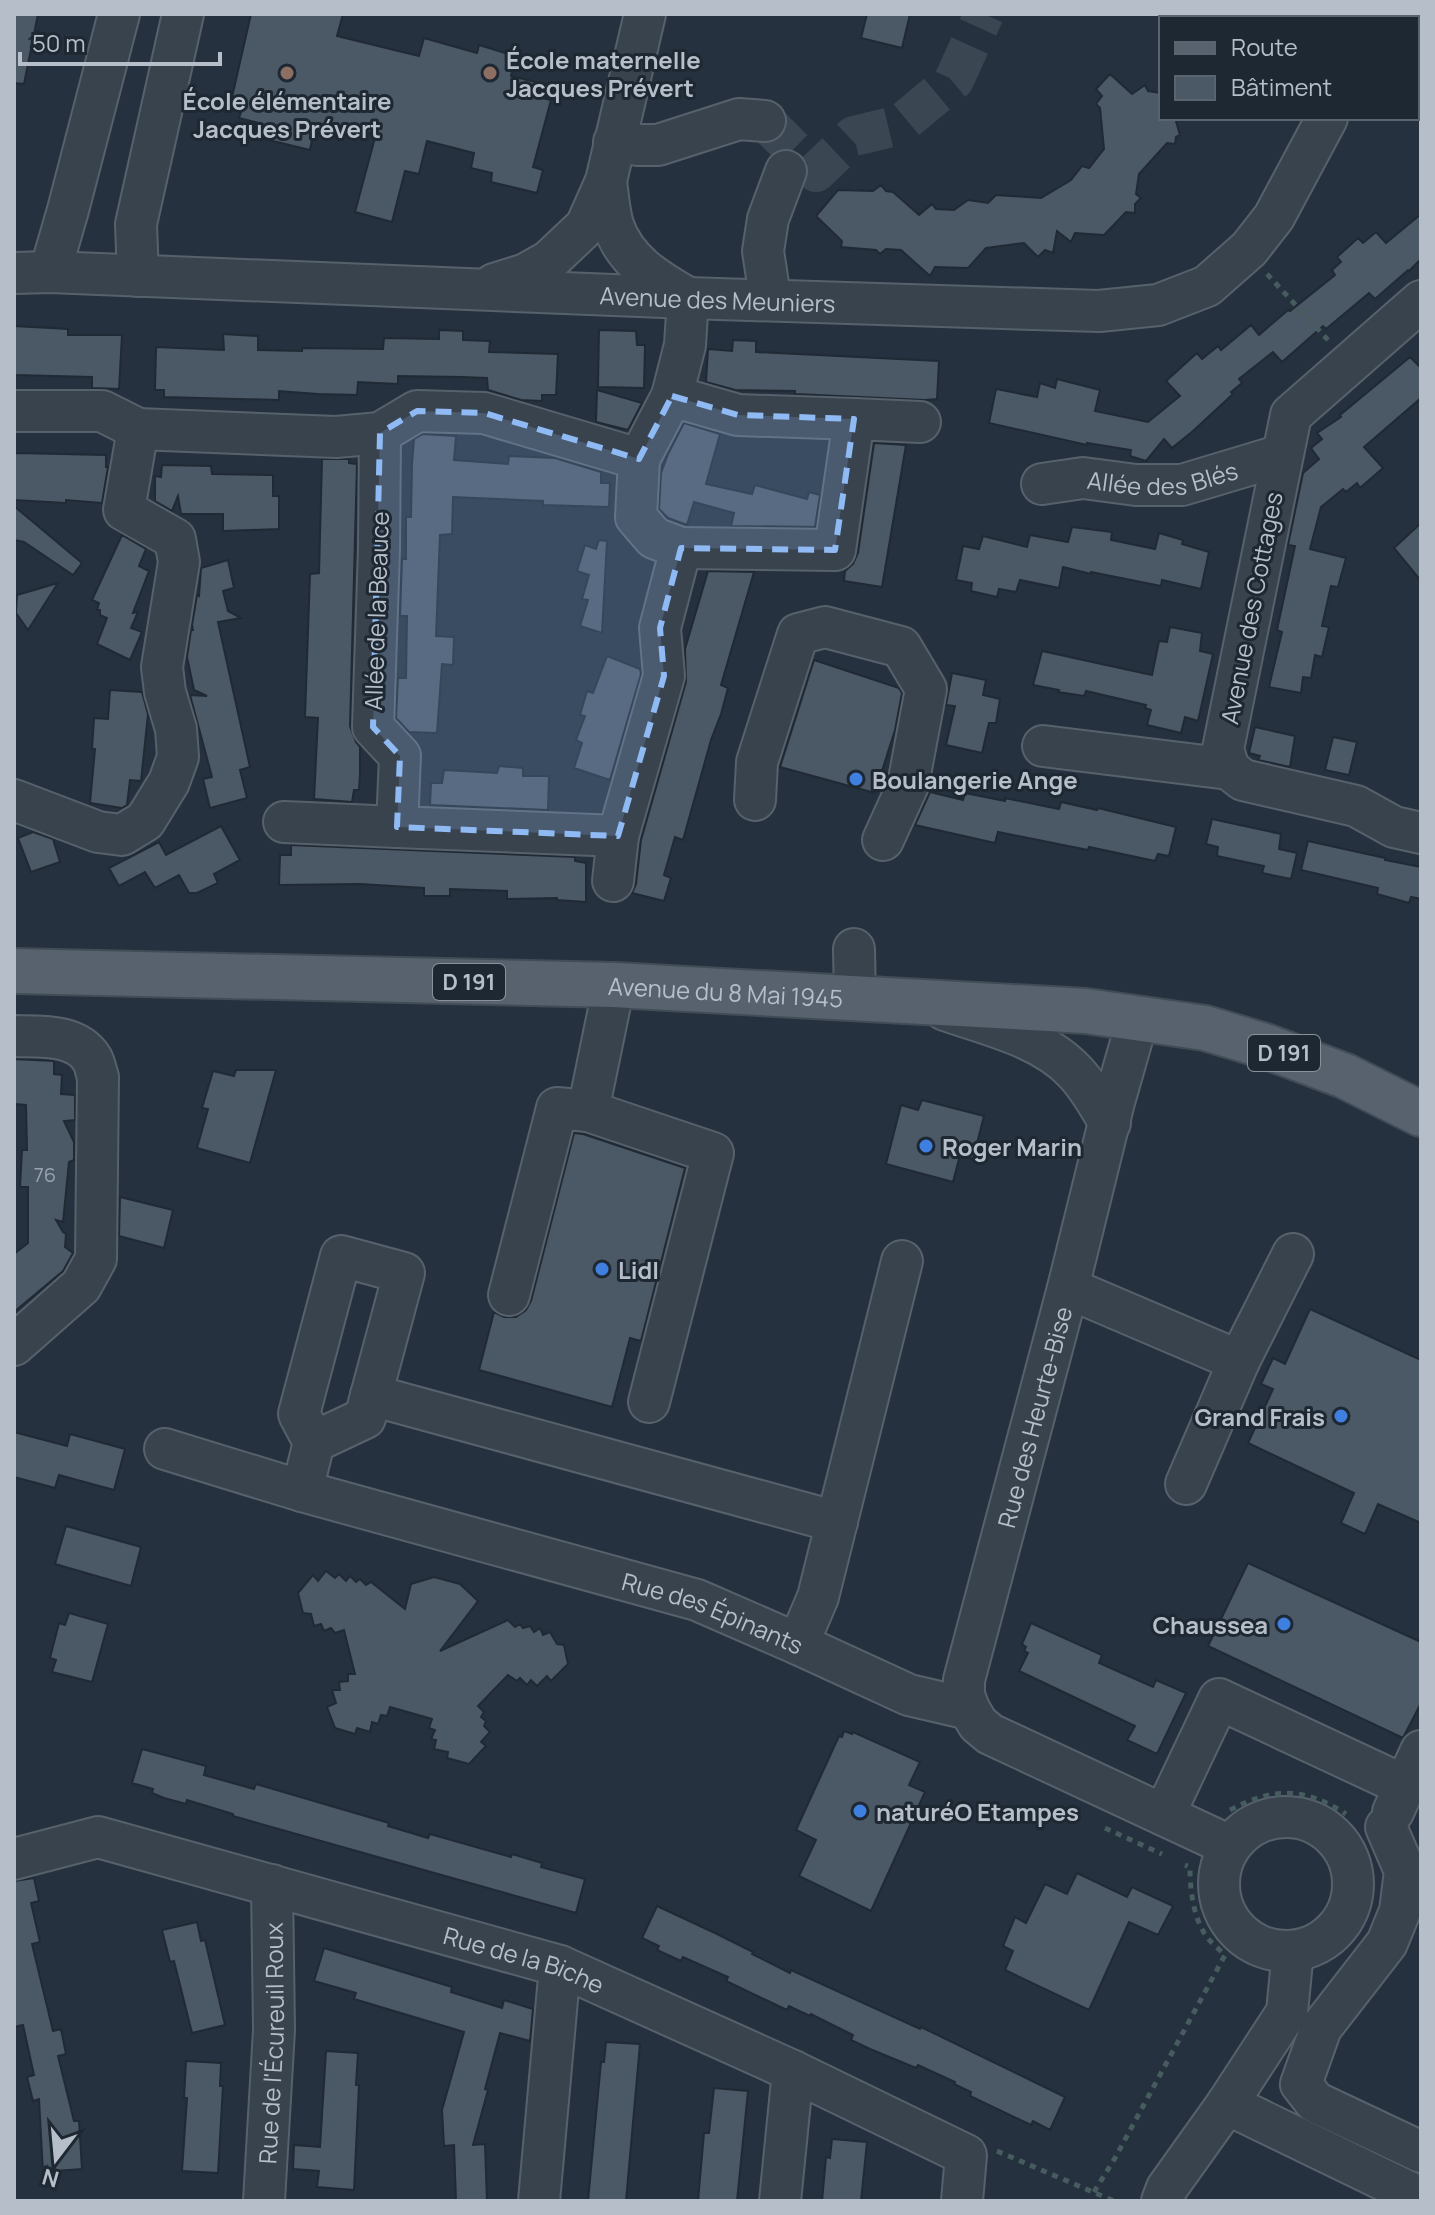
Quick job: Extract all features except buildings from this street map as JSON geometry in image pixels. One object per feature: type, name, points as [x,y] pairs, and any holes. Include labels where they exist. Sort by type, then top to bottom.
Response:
[{"type":"main road","name":"Avenue du 8 Mai 1945","points":[[14,971],[614,985],[1086,1011],[1205,1028],[1265,1046],[1345,1076],[1421,1114]]},
{"type":"street","points":[[32,272],[68,210],[120,14],[181,21],[136,224],[138,276]]},
{"type":"street","points":[[473,290],[526,274],[549,261],[586,226],[606,181],[645,14]]},
{"type":"street","points":[[614,142],[658,145],[739,119],[765,121]]},
{"type":"street","name":"Avenue des Meuniers","points":[[32,272],[1099,311],[1158,305],[1207,286],[1249,249],[1274,217],[1313,123]]},
{"type":"street","points":[[768,284],[763,251],[768,219],[786,171]]},
{"type":"street","points":[[606,181],[613,224],[627,253],[663,284],[688,298],[685,345],[672,396],[639,459],[636,517],[654,538],[681,548],[835,550],[854,419]]},
{"type":"street","name":"Avenue des Cottages","points":[[1229,769],[1223,749],[1291,415],[1421,301]]},
{"type":"street","points":[[672,396],[738,415],[920,422]]},
{"type":"street","points":[[14,411],[102,411],[138,429],[336,437],[380,433],[417,411],[484,413],[639,459]]},
{"type":"street","points":[[14,800],[98,832],[122,835],[145,821],[169,782],[178,757],[176,729],[165,692],[162,667],[179,562],[175,539],[124,510],[138,429]]},
{"type":"street","name":"Allée de la Beauce","points":[[380,433],[373,727],[400,756],[397,827]]},
{"type":"street","name":"Allée des Blés","points":[[1042,484],[1083,478],[1136,485],[1182,485],[1282,455]]},
{"type":"street","points":[[613,881],[618,836],[664,676],[660,628],[681,548]]},
{"type":"street","points":[[755,800],[757,762],[798,634],[825,627],[901,647],[926,689],[908,785],[883,840]]},
{"type":"street","points":[[1043,746],[1229,769],[1243,780],[1356,806],[1394,827],[1421,833]]},
{"type":"street","points":[[284,822],[618,836]]},
{"type":"street","points":[[854,949],[855,998]]},
{"type":"street","points":[[588,1111],[614,985]]},
{"type":"street","points":[[923,1001],[1048,1051],[1073,1070],[1110,1123]]},
{"type":"street","name":"Rue des Heurte-Bise","points":[[969,1709],[964,1695],[964,1680],[1138,1018]]},
{"type":"street","points":[[14,1036],[60,1038],[82,1048],[93,1060],[98,1077],[96,1259],[81,1286],[14,1345]]},
{"type":"street","points":[[509,1295],[557,1108],[588,1111],[713,1153],[649,1402]]},
{"type":"street","points":[[1186,1484],[1239,1361],[1293,1254]]},
{"type":"street","points":[[302,1491],[314,1442],[299,1414],[341,1256],[404,1273],[365,1418],[314,1442]]},
{"type":"street","points":[[798,1644],[818,1597],[902,1261]]},
{"type":"street","points":[[1068,1288],[1239,1361]]},
{"type":"street","points":[[371,1395],[837,1522]]},
{"type":"street","name":"Rue des Épinants","points":[[165,1449],[302,1491],[697,1600],[909,1695],[969,1709]]},
{"type":"street","points":[[1164,1815],[1219,1699],[1413,1769],[1386,1827],[1405,1871],[1400,1911],[1387,1943],[1321,2028],[1301,2084],[1315,2102],[1421,2152]]},
{"type":"street","points":[[969,1709],[978,1724],[990,1734],[1216,1840],[1266,1819],[1288,1816],[1311,1820],[1330,1832],[1386,1827]]},
{"type":"street","points":[[1216,1840],[1221,1866],[1219,1887],[1224,1909],[1235,1927],[1261,1946],[1293,1951],[1313,1946],[1330,1935],[1343,1921],[1351,1904],[1354,1886],[1345,1832]]},
{"type":"street","name":"Rue de la Biche","points":[[14,1859],[98,1837],[560,1966],[793,2071],[966,2155]]},
{"type":"street","name":"Rue de l'Écureuil Roux","points":[[264,2201],[274,2030],[272,1885]]},
{"type":"street","points":[[1330,1935],[1367,1968]]},
{"type":"street","points":[[1162,2201],[1167,2188],[1287,2012],[1293,1951]]},
{"type":"street","points":[[539,2201],[560,1966]]},
{"type":"street","points":[[780,2201],[793,2071]]},
{"type":"street","points":[[1227,2104],[1421,2198]]},
{"type":"street","points":[[962,2201],[966,2155]]},
{"type":"path","points":[[1273,263],[1266,272],[1334,348],[1354,359]]},
{"type":"path","points":[[1094,2192],[1225,1955],[1206,1936],[1192,1899],[1190,1867],[1183,1864],[1216,1840],[1221,1815],[1247,1801],[1275,1792],[1301,1794],[1327,1802],[1345,1832]]},
{"type":"path","points":[[1105,1828],[1170,1858]]},
{"type":"path","points":[[966,2155],[982,2144],[1114,2201]]},
{"type":"highlighted area","points":[[672,396],[738,415],[854,419],[835,550],[681,548],[660,628],[664,676],[618,836],[397,827],[400,756],[373,727],[380,433],[417,411],[484,413],[639,459]]},
{"type":"tunnel","points":[[765,121],[816,172],[854,136],[900,125],[954,80],[984,14]]},
{"type":"place","name":"École élémentaire Jacques Prévert","points":[[287,73]]},
{"type":"place","name":"École maternelle Jacques Prévert","points":[[490,73]]},
{"type":"place","name":"Boulangerie Ange","points":[[856,779]]},
{"type":"place","name":"Roger Marin","points":[[926,1146]]},
{"type":"place","name":"Lidl","points":[[602,1269]]},
{"type":"place","name":"Grand Frais","points":[[1341,1416]]},
{"type":"place","name":"Chaussea","points":[[1284,1624]]},
{"type":"place","name":"naturéO Etampes","points":[[860,1811]]}]
